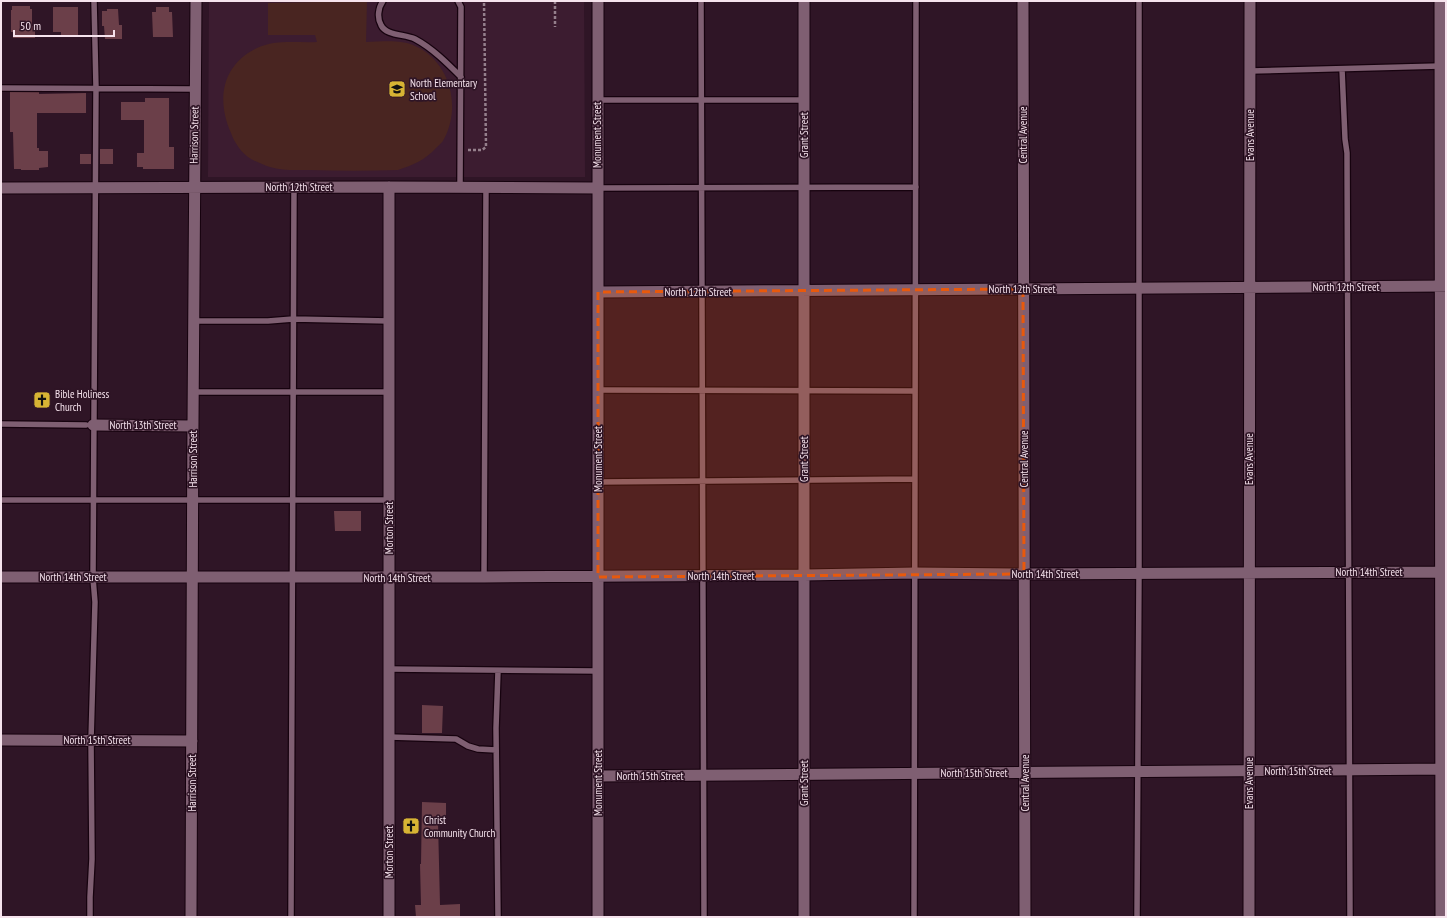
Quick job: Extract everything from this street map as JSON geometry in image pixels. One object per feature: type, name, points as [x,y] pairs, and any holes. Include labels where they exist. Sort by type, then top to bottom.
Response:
[{"type":"street","name":"Harrison Street","points":[[191,917],[193,187],[196,1]]},
{"type":"street","name":"Monument Street","points":[[598,1],[598,917]]},
{"type":"street","name":"Grant Street","points":[[804,1],[804,917]]},
{"type":"street","name":"Central Avenue","points":[[1023,1],[1025,917]]},
{"type":"street","name":"Evans Avenue","points":[[1249,917],[1250,1]]},
{"type":"street","points":[[1440,1],[1443,286],[1443,769],[1441,917]]},
{"type":"street","name":"Morton Street","points":[[389,187],[389,917]]},
{"type":"street","name":"North 12th Street","points":[[1,188],[597,188]]},
{"type":"street","name":"North 12th Street","points":[[598,292],[1443,286]]},
{"type":"street","name":"North 13th Street","points":[[90,425],[193,426]]},
{"type":"street","name":"North 14th Street","points":[[1,577],[389,578],[915,573],[1024,574],[1443,572]]},
{"type":"street","name":"North 15th Street","points":[[1,740],[192,741]]},
{"type":"street","name":"North 15th Street","points":[[598,776],[1443,769]]},
{"type":"lane","points":[[90,917],[92,859],[91,740],[95,602],[93,578],[93,500],[90,425],[96,88],[94,1]]},
{"type":"lane","points":[[383,1],[378,12],[381,26],[388,32],[414,39],[425,46],[461,76]]},
{"type":"lane","points":[[458,1],[461,7],[460,187]]},
{"type":"lane","points":[[701,1],[704,917]]},
{"type":"lane","points":[[914,917],[916,1]]},
{"type":"lane","points":[[1137,917],[1139,573],[1139,1]]},
{"type":"lane","points":[[1250,71],[1440,66]]},
{"type":"lane","points":[[1342,69],[1345,139],[1347,152],[1348,770],[1350,917]]},
{"type":"lane","points":[[1,88],[194,89]]},
{"type":"lane","points":[[598,100],[804,100]]},
{"type":"lane","points":[[291,917],[294,187]]},
{"type":"lane","points":[[597,188],[916,187]]},
{"type":"lane","points":[[484,577],[486,188]]},
{"type":"lane","points":[[193,322],[268,322],[293,319],[389,321]]},
{"type":"lane","points":[[598,390],[915,391]]},
{"type":"lane","points":[[193,392],[389,392]]},
{"type":"lane","points":[[1,424],[90,425]]},
{"type":"lane","points":[[598,482],[915,479]]},
{"type":"lane","points":[[1,500],[389,500]]},
{"type":"lane","points":[[389,669],[598,671]]},
{"type":"lane","points":[[498,671],[496,750],[498,917]]},
{"type":"lane","points":[[389,737],[456,739],[468,746],[478,749],[496,750]]},
{"type":"path","points":[[461,150],[482,150],[486,147],[484,1]]},
{"type":"path","points":[[555,1],[555,27]]},
{"type":"highlighted area","points":[[1023,289],[1024,574],[598,577],[598,292]]},
{"type":"shaded area","name":"North Elementary School","points":[[209,1],[584,1],[585,177],[208,177]]},
{"type":"shaded area","points":[[367,1],[366,42],[403,42],[415,46],[427,53],[444,73],[449,85],[452,99],[452,112],[449,126],[443,141],[423,159],[398,170],[285,170],[268,166],[248,157],[236,144],[226,120],[223,96],[229,73],[245,55],[264,45],[279,42],[317,42],[315,35],[268,35],[268,3]]},
{"type":"building","points":[[12,6],[30,6],[30,9],[32,9],[32,26],[35,26],[35,38],[13,38],[13,32],[11,32]]},
{"type":"building","points":[[53,7],[78,7],[78,35],[61,35],[61,32],[53,32]]},
{"type":"building","points":[[156,7],[169,7],[169,12],[172,12],[173,37],[153,37],[152,12],[156,12]]},
{"type":"building","points":[[107,9],[118,9],[119,25],[122,25],[122,39],[105,39],[104,26],[102,26],[102,11],[107,11]]},
{"type":"building","points":[[10,92],[39,92],[39,94],[86,93],[86,113],[37,113],[37,148],[39,148],[39,151],[48,151],[48,167],[39,168],[39,170],[14,169],[13,132],[10,132]]},
{"type":"building","points":[[145,98],[169,98],[169,147],[174,147],[174,169],[143,169],[143,167],[137,167],[137,153],[144,153],[144,120],[121,120],[121,102],[145,102]]},
{"type":"building","points":[[100,149],[113,149],[113,164],[100,164]]},
{"type":"building","points":[[80,154],[91,154],[91,164],[80,164]]},
{"type":"building","points":[[334,511],[361,511],[361,531],[335,531]]},
{"type":"building","points":[[422,705],[443,706],[442,733],[422,733]]},
{"type":"building","points":[[422,802],[446,803],[446,822],[438,822],[440,905],[460,904],[460,917],[416,917],[415,905],[421,905],[420,864]]},
{"type":"place","name":"North Elementary School","points":[[397,89]]},
{"type":"place","name":"Bible Holiness Church","points":[[42,400]]},
{"type":"place","name":"Christ Community Church","points":[[411,826]]}]
